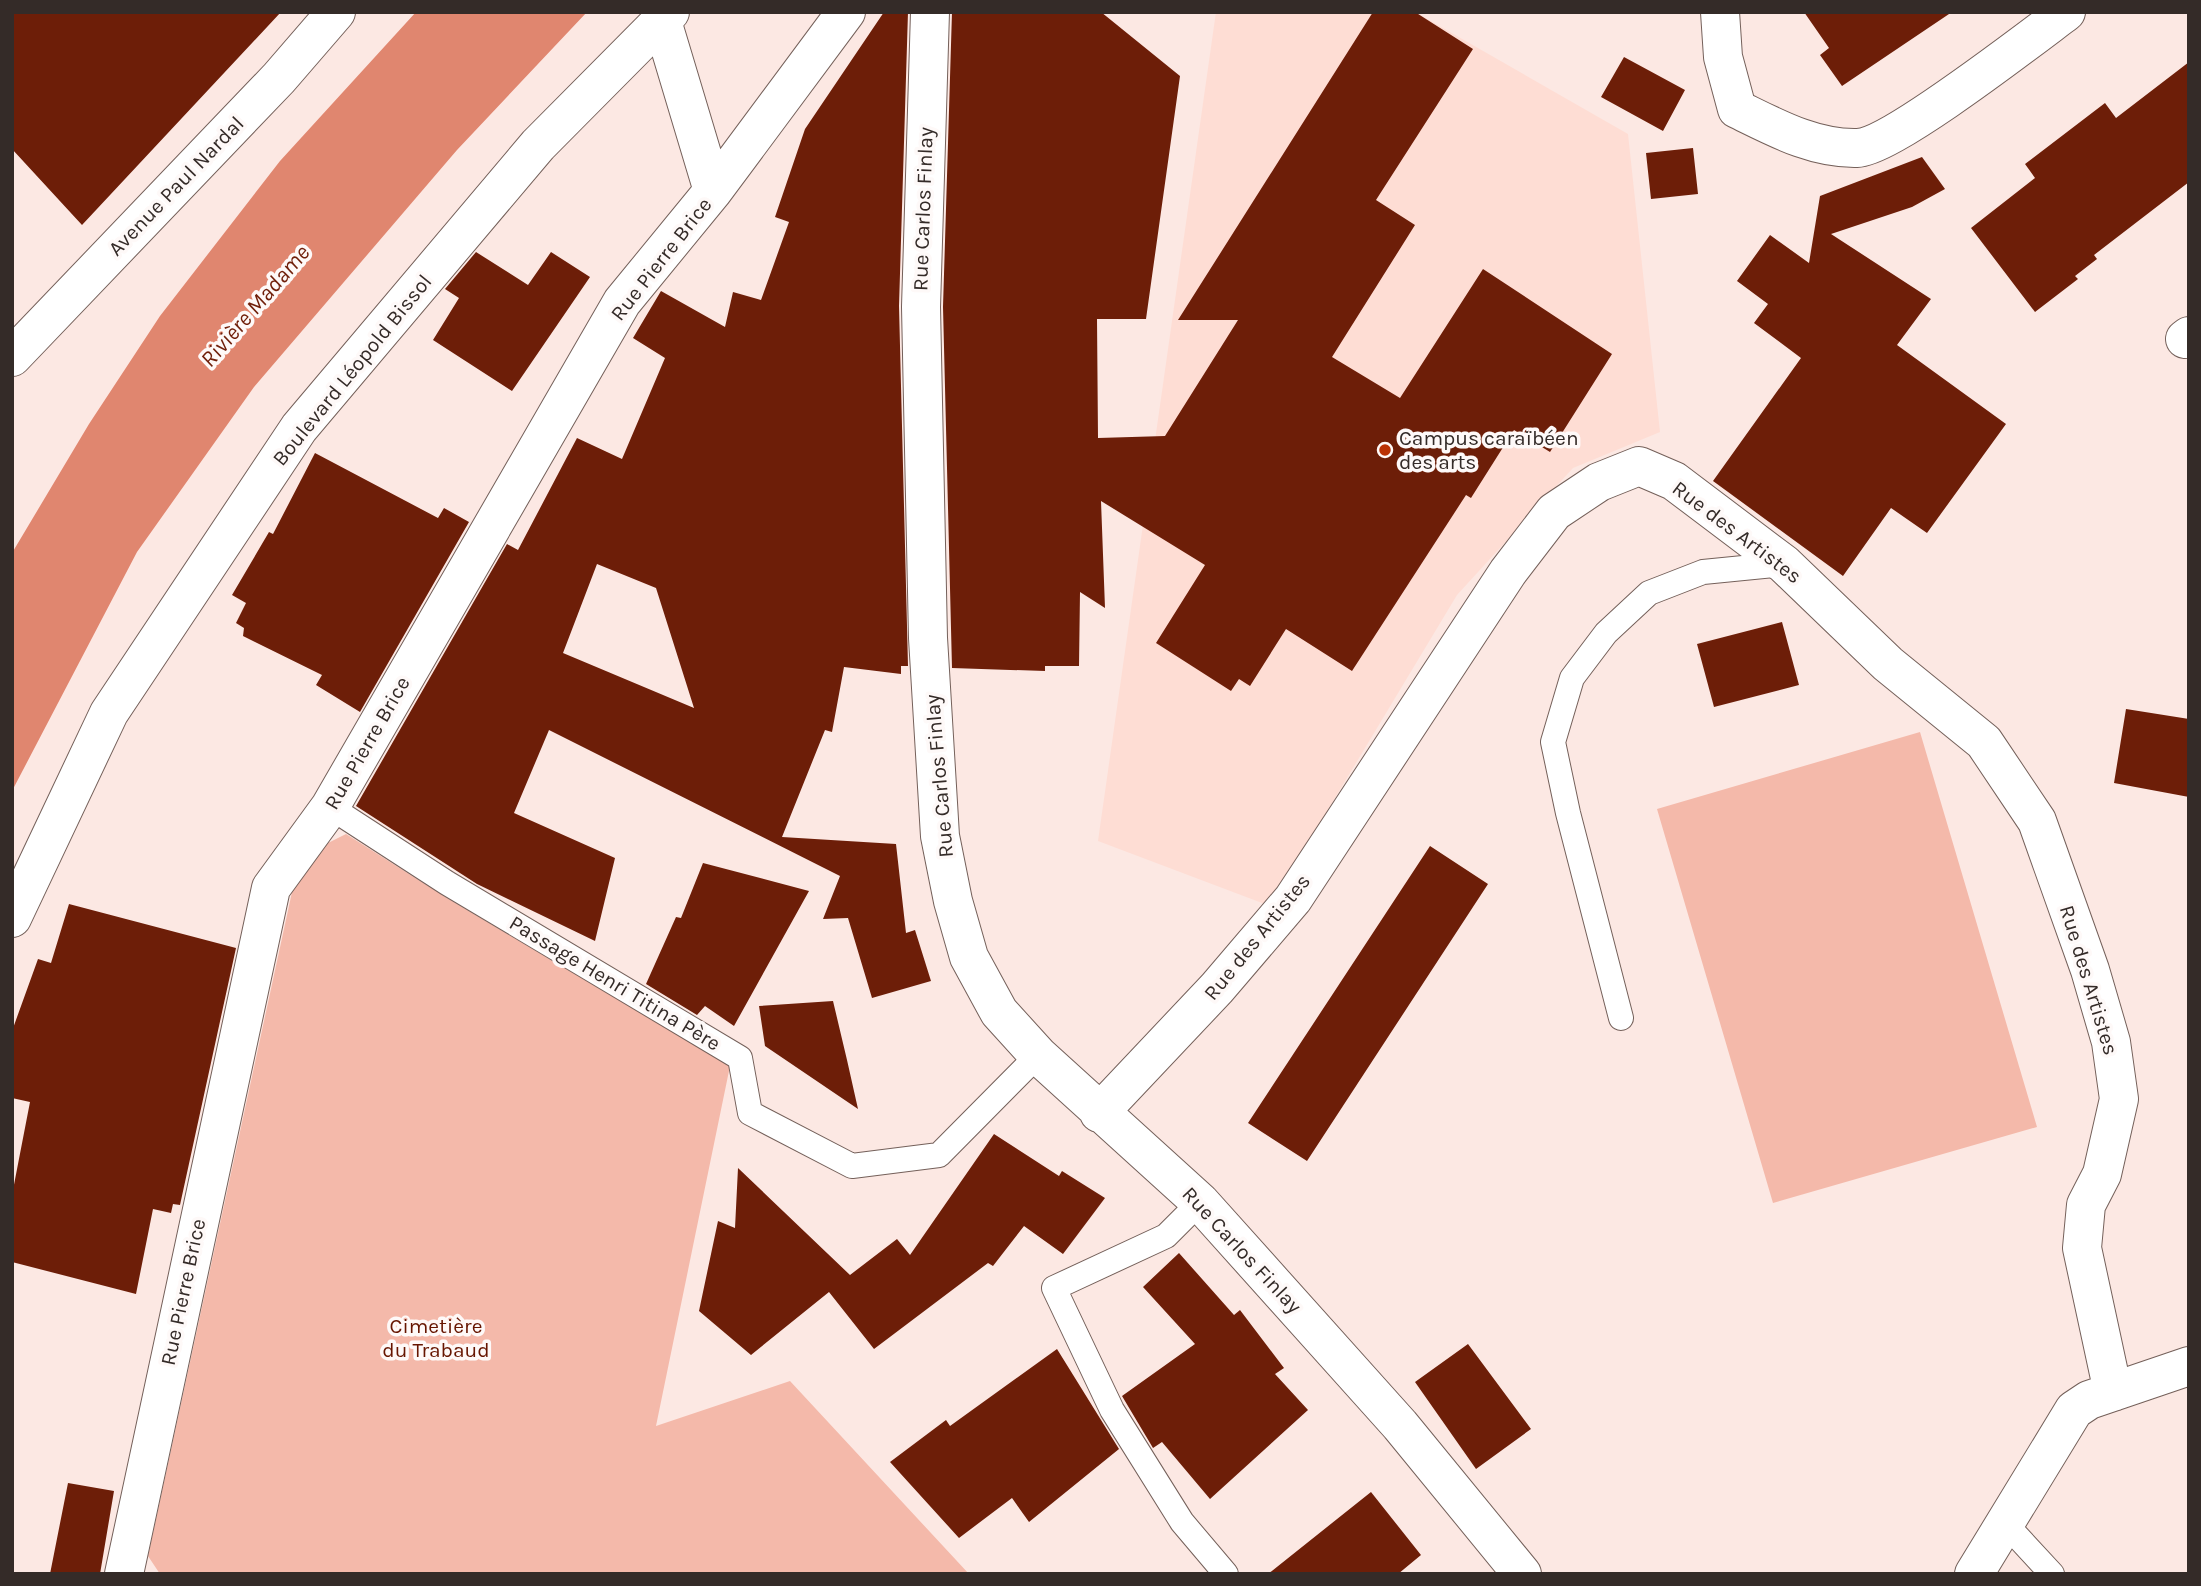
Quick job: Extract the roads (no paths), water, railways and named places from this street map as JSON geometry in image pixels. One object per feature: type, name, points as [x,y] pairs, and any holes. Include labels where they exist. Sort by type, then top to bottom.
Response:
[{"type":"street","name":"Avenue Paul Nardal","points":[[15,348],[279,78],[337,12]]},
{"type":"street","name":"Rue Pierre Brice","points":[[124,1574],[271,888],[330,807],[622,302],[713,191],[846,12]]},
{"type":"street","name":"Rue Carlos Finlay","points":[[930,12],[921,307],[928,638],[940,836],[953,901],[969,957],[999,1012],[1038,1055],[1200,1202],[1400,1425],[1522,1574]]},
{"type":"street","points":[[1720,12],[1723,57],[1737,109],[1798,139],[1859,148],[1912,122],[2066,12]]},
{"type":"street","points":[[666,17],[713,191]]},
{"type":"street","name":"Boulevard Léopold Bissol","points":[[12,918],[109,713],[299,429],[538,145],[666,17]]},
{"type":"street","name":"Rue des Artistes","points":[[1099,1112],[1217,988],[1293,899],[1464,637],[1553,512],[1599,482],[1639,466],[1674,481],[1784,564],[1888,664],[1984,742],[2037,821],[2090,970],[2115,1065],[2119,1099],[2102,1174],[2086,1205],[2082,1248],[2113,1392]]},
{"type":"street","points":[[1974,1574],[2074,1410],[2089,1400],[2189,1366]]},
{"type":"lane","points":[[1621,1018],[1568,813],[1553,742],[1572,678],[1606,633],[1649,593],[1703,572],[1784,564]]},
{"type":"lane","name":"Passage Henri Titina Père","points":[[330,807],[447,884],[740,1058],[750,1113],[852,1166],[939,1155],[1038,1055]]},
{"type":"lane","points":[[1200,1202],[1166,1236],[1054,1288],[1112,1410],[1182,1521],[1226,1574]]},
{"type":"lane","points":[[2004,1522],[2052,1574]]},
{"type":"water","name":"Rivière Madame","points":[[416,12],[587,12],[457,150],[254,387],[137,552],[12,791],[12,553],[89,424],[160,316],[280,161]]},
{"type":"place","name":"Campus caraïbéen des arts","points":[[1385,450]]},
{"type":"park label","name":"Cimetière du Trabaud","points":[[436,1338]]}]
